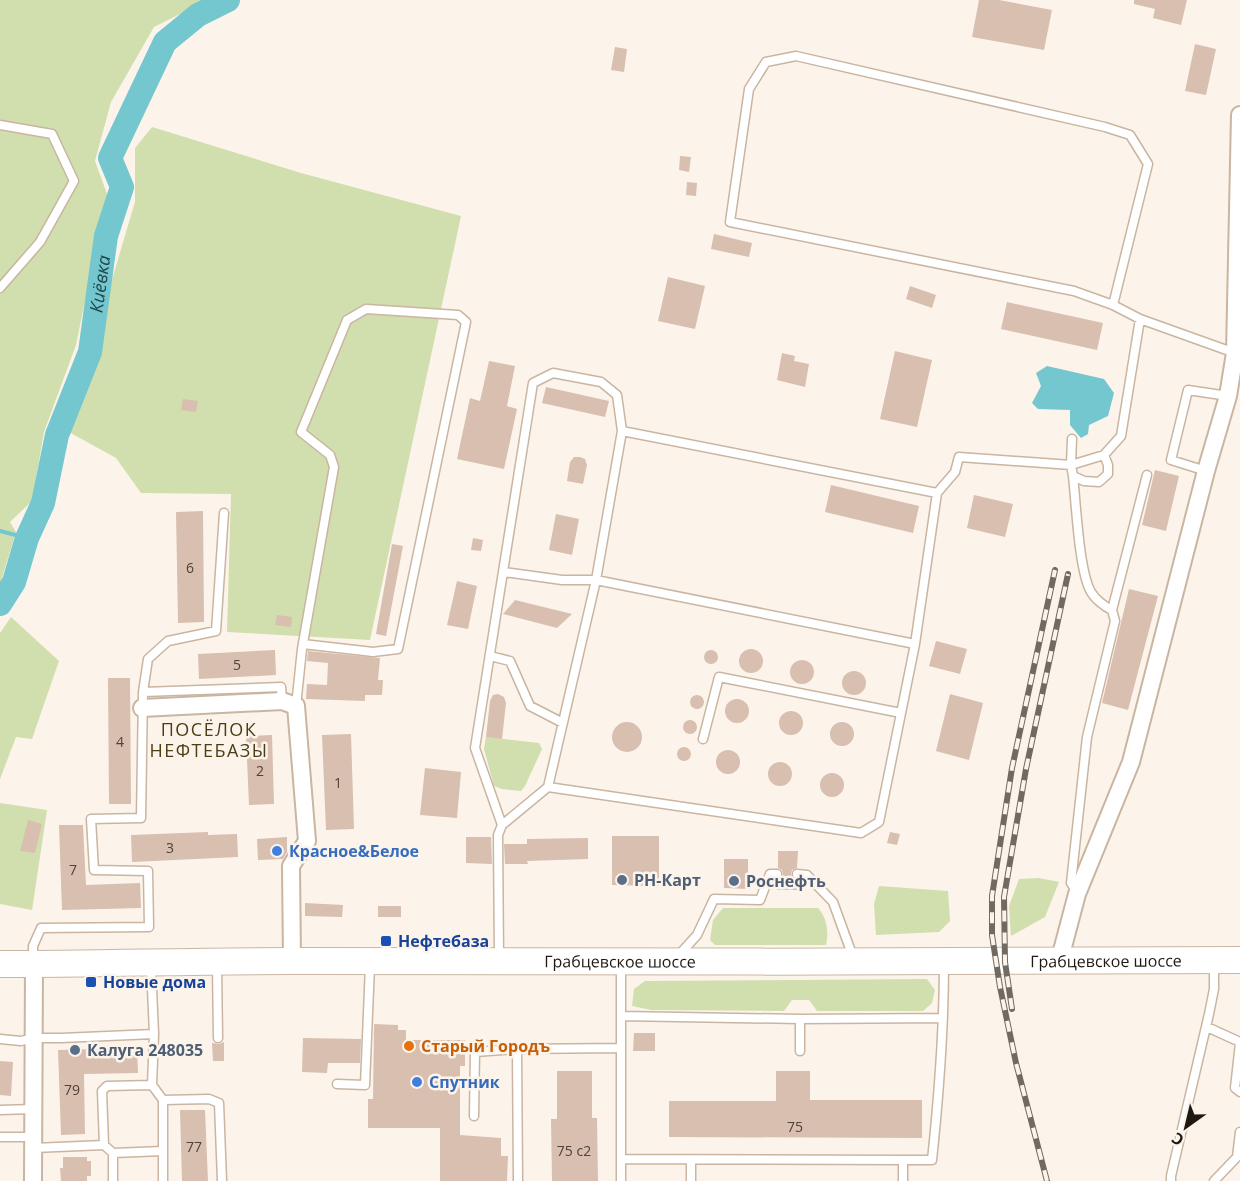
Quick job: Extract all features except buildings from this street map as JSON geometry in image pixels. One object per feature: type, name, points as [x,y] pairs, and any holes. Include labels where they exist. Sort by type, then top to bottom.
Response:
[{"type":"main road","name":"Грабцевское шоссе","points":[[0,964],[292,961],[944,963],[1240,960]]},
{"type":"street","points":[[1059,962],[1077,894],[1131,762],[1206,471],[1228,396],[1235,353],[1240,115]]},
{"type":"street","points":[[142,700],[289,703],[307,841],[291,866],[292,961]]},
{"type":"street","points":[[33,1181],[34,964]]},
{"type":"lane","points":[[1113,304],[1148,165],[1130,135],[1105,127],[796,56],[766,62],[749,89],[730,222],[1074,291],[1113,304],[1140,319],[1235,353]]},
{"type":"lane","points":[[0,125],[52,134],[74,181],[40,242],[0,288]]},
{"type":"lane","points":[[289,703],[303,644],[334,467],[330,455],[300,432],[343,329],[347,320],[366,309],[458,315],[466,322],[398,649],[373,652],[303,644]]},
{"type":"lane","points":[[549,787],[861,833],[879,822],[915,644],[937,493],[955,472],[959,458],[1071,465],[1104,455],[1121,436],[1140,319]]},
{"type":"lane","points":[[499,962],[498,835],[502,825],[549,787],[596,580],[622,431],[617,395],[601,382],[553,374],[533,383],[475,748],[502,825]]},
{"type":"lane","points":[[1206,471],[1171,460],[1188,390],[1228,396]]},
{"type":"lane","points":[[622,431],[937,493]]},
{"type":"lane","points":[[1072,439],[1071,465],[1084,575],[1091,593],[1112,610]]},
{"type":"lane","points":[[1072,476],[1084,481],[1099,482],[1108,474],[1108,465],[1104,455]]},
{"type":"lane","points":[[1077,894],[1071,883],[1087,737],[1115,621],[1112,610],[1147,475]]},
{"type":"lane","points":[[34,964],[33,946],[41,928],[149,927],[148,871],[94,870],[91,819],[141,818],[142,700],[148,659],[168,641],[216,631],[224,513]]},
{"type":"lane","points":[[504,572],[562,580],[596,580],[915,644]]},
{"type":"lane","points":[[490,656],[510,661],[530,706],[563,723]]},
{"type":"lane","points":[[703,739],[719,677],[901,713]]},
{"type":"lane","points":[[674,962],[697,935],[714,899],[760,900],[770,874],[777,874]]},
{"type":"lane","points":[[797,874],[807,875],[833,902],[854,961]]},
{"type":"lane","points":[[337,1084],[365,1085],[370,961]]},
{"type":"lane","points":[[1171,1181],[1207,1027],[1214,989],[1214,961]]},
{"type":"lane","points":[[150,962],[154,1034],[152,1085],[163,1100],[164,1181]]},
{"type":"lane","points":[[217,962],[218,1038]]},
{"type":"lane","points":[[621,962],[621,1181]]},
{"type":"lane","points":[[621,1159],[932,1160],[944,1018],[944,963]]},
{"type":"lane","points":[[621,1016],[800,1019],[944,1018]]},
{"type":"lane","points":[[800,1019],[800,1051]]},
{"type":"lane","points":[[1207,1027],[1240,1043],[1234,1088],[1240,1092]]},
{"type":"lane","points":[[0,1039],[21,1041],[34,1038],[154,1034]]},
{"type":"lane","points":[[474,1116],[475,1052],[517,1049],[621,1048]]},
{"type":"lane","points":[[517,1049],[518,1181]]},
{"type":"lane","points":[[104,1145],[102,1091],[107,1086],[152,1085]]},
{"type":"lane","points":[[163,1100],[209,1099],[219,1103],[222,1181]]},
{"type":"lane","points":[[0,1110],[34,1109]]},
{"type":"lane","points":[[1214,1181],[1237,1157],[1240,1132]]},
{"type":"lane","points":[[0,1137],[34,1142],[104,1145],[113,1153],[163,1151]]},
{"type":"lane","points":[[112,1181],[113,1153]]},
{"type":"lane","points":[[903,1160],[903,1181]]},
{"type":"lane","points":[[691,1161],[691,1181]]},
{"type":"green space","points":[[0,0],[208,0],[154,27],[111,102],[95,161],[107,194],[76,345],[44,432],[32,501],[10,522],[16,532],[0,584]]},
{"type":"green space","points":[[152,127],[301,173],[461,216],[370,640],[227,632],[231,494],[141,493],[116,458],[67,431],[135,202],[135,148]]},
{"type":"green space","points":[[11,617],[59,661],[32,739],[16,737],[0,779],[0,633]]},
{"type":"green space","points":[[486,737],[539,743],[542,749],[521,791],[494,786],[484,749]]},
{"type":"green space","points":[[0,803],[47,810],[32,910],[0,904]]},
{"type":"green space","points":[[1039,878],[1059,882],[1045,917],[1011,936],[1009,906],[1019,879]]},
{"type":"green space","points":[[879,886],[948,891],[950,921],[939,932],[876,935],[874,904]]},
{"type":"green space","points":[[723,908],[818,908],[826,925],[826,945],[715,945],[710,940],[713,920]]},
{"type":"green space","points":[[927,979],[935,990],[932,1003],[923,1011],[817,1011],[809,1000],[792,1000],[784,1011],[651,1010],[632,1006],[634,989],[645,981]]},
{"type":"water","points":[[1047,366],[1104,379],[1114,393],[1108,416],[1089,425],[1088,434],[1081,438],[1070,425],[1070,410],[1038,409],[1032,403],[1041,386],[1036,373]]},
{"type":"waterway","name":"Киёвка","points":[[0,604],[14,582],[27,538],[43,503],[57,435],[90,352],[106,236],[122,187],[110,158],[165,42],[198,15],[228,0]]},
{"type":"waterway","points":[[0,531],[27,538]]},
{"type":"railway","points":[[1047,1181],[1016,1063],[1000,987],[992,935],[992,896],[1012,768],[1055,570]]},
{"type":"railway","points":[[1012,1009],[1005,962],[1004,897],[1026,769],[1068,574]]},
{"type":"place","name":"Красное&Белое","points":[[277,851]]},
{"type":"place","name":"РН-Карт","points":[[622,880]]},
{"type":"place","name":"Роснефть","points":[[734,881]]},
{"type":"place","name":"Нефтебаза","points":[[386,941]]},
{"type":"place","name":"Новые дома","points":[[91,982]]},
{"type":"place","name":"Старый Городъ","points":[[409,1046]]},
{"type":"place","name":"Калуга 248035","points":[[75,1050]]},
{"type":"place","name":"Спутник","points":[[417,1082]]},
{"type":"district","name":"ПОСЁЛОК НЕФТЕБАЗЫ","points":[[209,739]]}]
